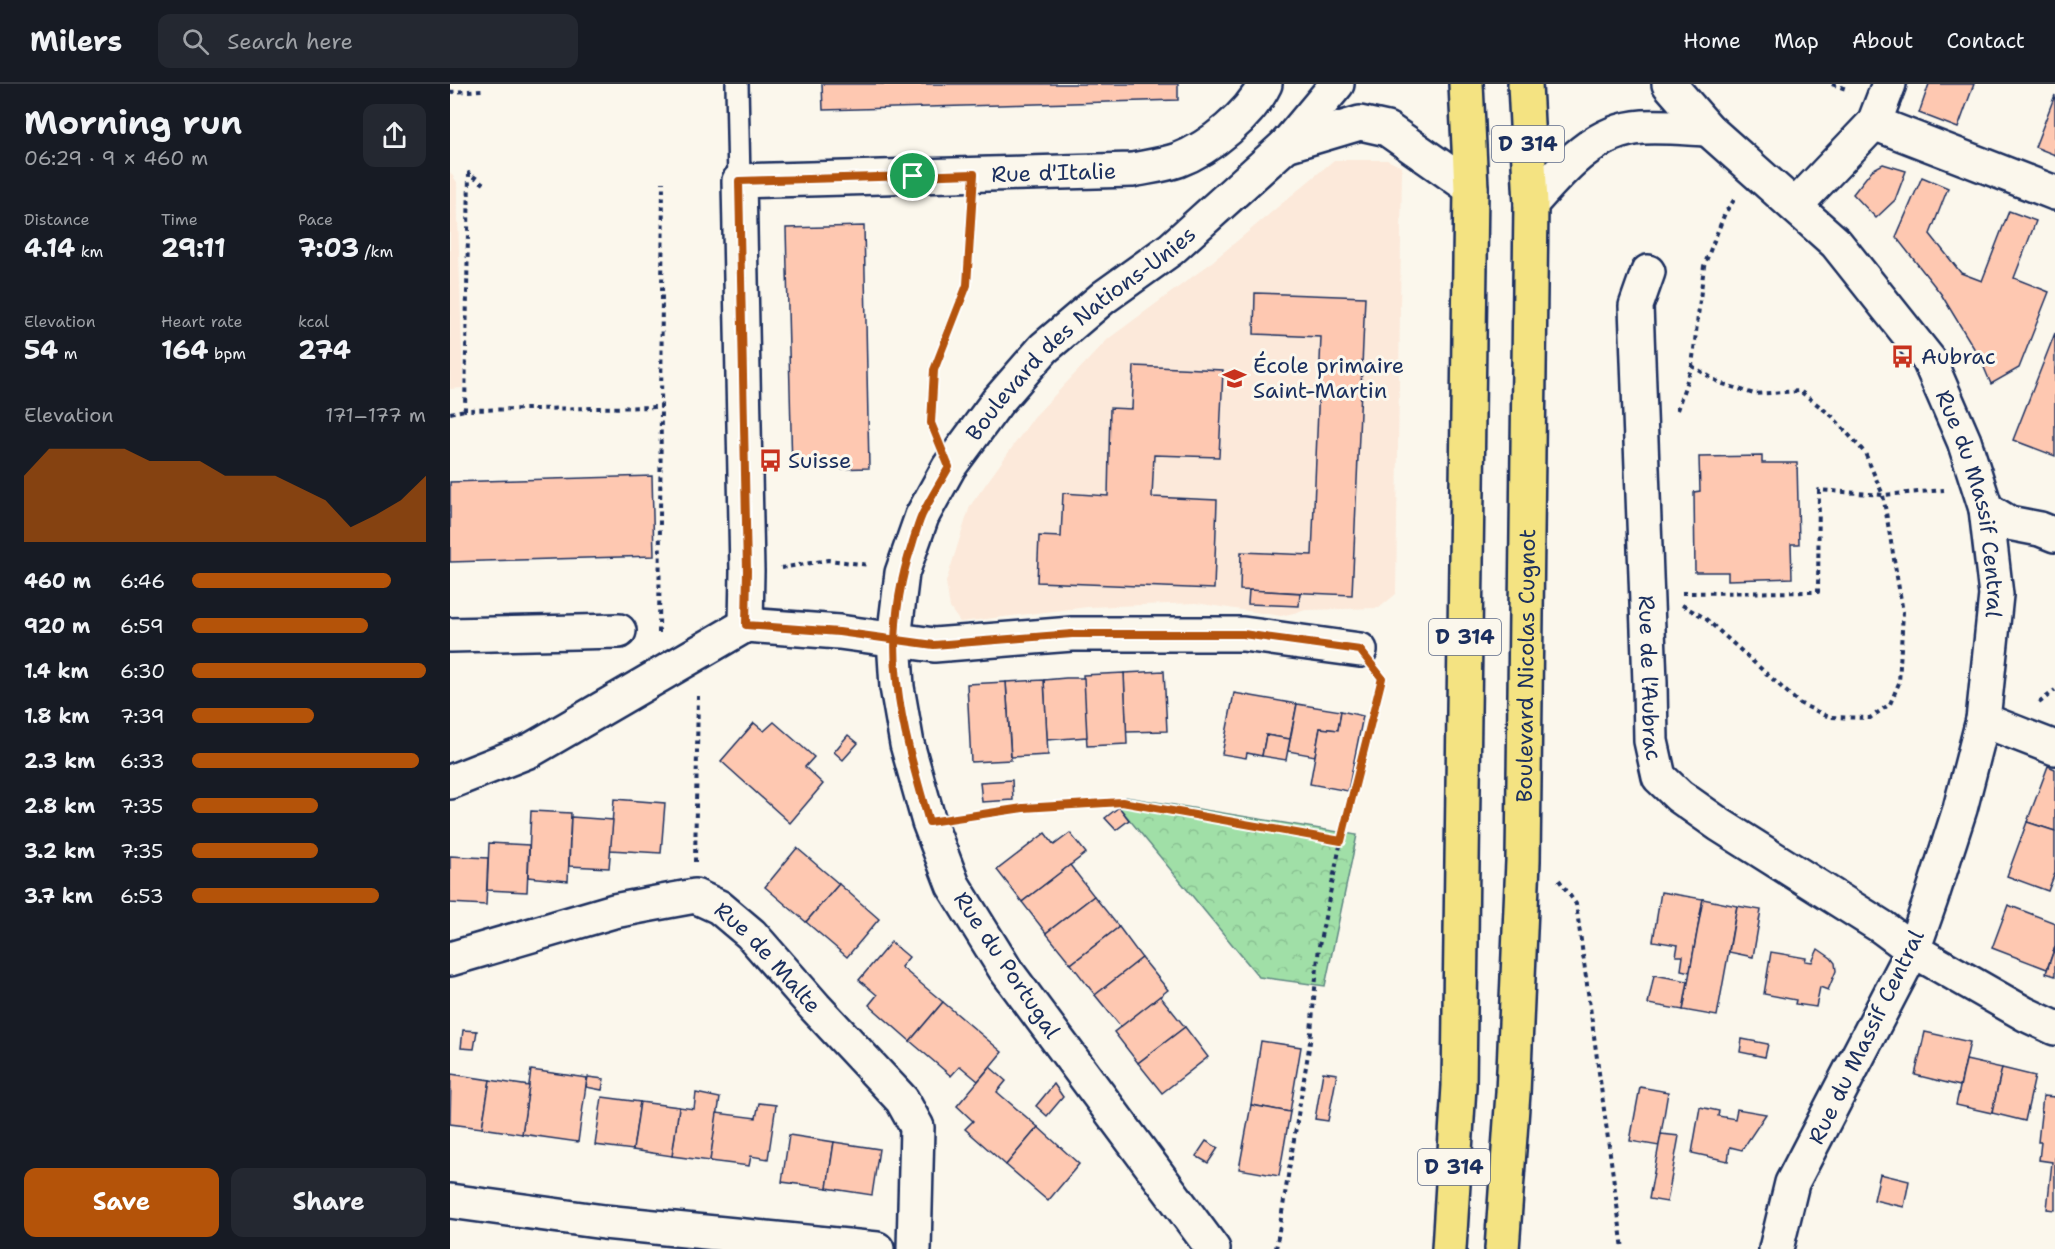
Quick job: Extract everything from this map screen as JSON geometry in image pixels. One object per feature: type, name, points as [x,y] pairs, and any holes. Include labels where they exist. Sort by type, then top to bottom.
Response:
[{"type":"main road","name":"D 314","points":[[1449,1249],[1460,1086],[1471,188],[1466,84]]},
{"type":"main road","name":"Boulevard Nicolas Cugnot","points":[[1502,1249],[1513,1093],[1523,861],[1531,204],[1525,84]]},
{"type":"street","name":"Rue d'Italie","points":[[739,181],[1132,170],[1178,160],[1225,133],[1245,112],[1265,84]]},
{"type":"street","name":"Boulevard des Nations-Unies","points":[[894,639],[902,573],[922,516],[949,467],[997,402],[1044,348],[1104,297],[1172,249],[1286,146],[1337,84]]},
{"type":"street","name":"Rue du Massif Central","points":[[1669,84],[1708,129],[1836,243],[1929,360],[1964,441],[1982,498],[1996,595],[1983,720],[1960,810],[1913,950],[1792,1183],[1776,1249]]},
{"type":"street","points":[[1795,206],[1874,123],[1889,84]]},
{"type":"street","name":"Boulevard des Nations-Unies","points":[[1286,146],[1360,123],[1387,129],[1471,188]]},
{"type":"street","points":[[1874,123],[2055,193]]},
{"type":"street","points":[[1531,204],[1567,163],[1585,149],[1617,133],[1642,127],[1708,129]]},
{"type":"street","points":[[739,181],[747,571],[746,625]]},
{"type":"street","name":"Rue de l'Aubrac","points":[[1648,272],[1636,306],[1654,588],[1651,741],[1659,777],[1679,796],[1720,825],[1882,927],[1913,950],[2025,1014],[2055,1028]]},
{"type":"street","points":[[1982,498],[2009,523],[2055,535]]},
{"type":"street","points":[[450,782],[531,750],[746,625],[839,632],[934,645],[1072,634],[1243,634],[1360,650]]},
{"type":"street","points":[[450,635],[620,631]]},
{"type":"street","name":"Rue du Portugal","points":[[894,639],[897,687],[907,744],[929,822],[953,885],[1005,969],[1213,1249]]},
{"type":"street","points":[[1983,720],[2055,748]]},
{"type":"street","name":"Rue de Malte","points":[[450,959],[614,911],[695,896],[719,907],[751,934],[902,1100],[917,1127],[914,1249]]},
{"type":"street","points":[[450,1201],[604,1222],[877,1249]]},
{"type":"lane","points":[[737,84],[739,181]]},
{"type":"path","points":[[450,92],[483,90]]},
{"type":"path","points":[[1676,415],[1692,366],[1704,266],[1725,213],[1756,171]]},
{"type":"path","points":[[465,410],[469,173],[484,184]]},
{"type":"path","points":[[949,467],[931,423],[934,370],[967,285],[974,174]]},
{"type":"path","points":[[659,633],[663,182]]},
{"type":"path","points":[[1654,588],[1705,618],[1798,703],[1829,717],[1870,718],[1890,704],[1899,683],[1903,612],[1882,495],[1865,453],[1832,416],[1800,391],[1754,394],[1720,383],[1692,366]]},
{"type":"path","points":[[450,413],[465,410],[661,407]]},
{"type":"path","points":[[1654,588],[1818,592],[1819,490],[1882,495],[1982,498]]},
{"type":"path","points":[[620,631],[659,633],[686,660],[699,686],[695,896]]},
{"type":"path","points":[[1276,1249],[1310,1042],[1319,946],[1341,841],[1382,678],[1360,650]]},
{"type":"path","points":[[929,822],[1023,808],[1122,802],[1341,841]]},
{"type":"path","points":[[1523,861],[1558,878],[1576,904],[1623,1249]]},
{"type":"shaded area","name":"École primaire Saint-Martin","points":[[1334,160],[1387,160],[1402,167],[1396,594],[1379,608],[1306,610],[1281,616],[1196,603],[1088,607],[960,622],[950,608],[946,582],[970,506],[1034,417],[1108,339],[1207,266]]},
{"type":"shaded area","points":[[450,172],[457,182],[463,388],[450,389]]},
{"type":"green space","points":[[1125,797],[1357,835],[1325,986],[1259,977],[1119,807]]},
{"type":"building","points":[[822,84],[1178,84],[1178,100],[823,110]]},
{"type":"building","points":[[1929,84],[1974,84],[1958,128],[1919,113]]},
{"type":"building","points":[[2055,95],[2055,155],[2035,147]]},
{"type":"building","points":[[1883,164],[1906,171],[1895,200],[1876,218],[1853,194],[1872,170]]},
{"type":"building","points":[[1922,177],[1948,188],[1930,234],[1961,273],[1982,281],[2009,211],[2036,221],[2014,278],[2049,292],[2019,368],[1991,384],[1980,358],[1941,294],[1896,237]]},
{"type":"building","points":[[864,226],[869,468],[792,470],[786,228]]},
{"type":"building","points":[[1255,293],[1365,297],[1352,595],[1240,590],[1241,552],[1312,555],[1321,337],[1254,334]]},
{"type":"building","points":[[2055,333],[2055,456],[2013,440]]},
{"type":"building","points":[[1134,366],[1223,370],[1219,457],[1154,455],[1152,497],[1217,500],[1214,589],[1037,582],[1039,536],[1061,537],[1063,493],[1108,496],[1110,408],[1132,409]]},
{"type":"building","points":[[1762,456],[1762,463],[1797,463],[1799,544],[1791,544],[1792,578],[1728,580],[1728,572],[1695,572],[1694,492],[1700,491],[1699,457]]},
{"type":"building","points":[[652,476],[654,556],[450,562],[450,482]]},
{"type":"building","points":[[1249,590],[1300,593],[1299,606],[1248,604]]},
{"type":"building","points":[[1164,671],[1167,731],[1126,732],[1124,673]]},
{"type":"building","points":[[1124,673],[1127,744],[1087,746],[1083,675]]},
{"type":"building","points":[[1084,678],[1087,737],[1047,740],[1044,680]]},
{"type":"building","points":[[1044,680],[1048,755],[1011,757],[1006,682]]},
{"type":"building","points":[[1006,682],[1011,760],[971,762],[967,684]]},
{"type":"building","points":[[1234,693],[1297,704],[1290,739],[1266,735],[1262,756],[1247,753],[1246,758],[1222,754]]},
{"type":"building","points":[[1297,704],[1341,711],[1338,730],[1320,728],[1315,756],[1288,751]]},
{"type":"building","points":[[1341,711],[1363,716],[1348,791],[1310,784],[1320,728],[1338,730]]},
{"type":"building","points":[[774,722],[814,757],[805,767],[823,784],[790,823],[721,761],[754,723],[764,731]]},
{"type":"building","points":[[848,735],[858,743],[843,760],[834,752]]},
{"type":"building","points":[[1266,735],[1290,739],[1286,760],[1262,756]]},
{"type":"building","points":[[2048,766],[2055,769],[2055,831],[2027,822]]},
{"type":"building","points":[[1012,780],[1013,800],[982,802],[980,782]]},
{"type":"building","points":[[614,799],[665,803],[661,853],[610,850]]},
{"type":"building","points":[[1119,807],[1129,820],[1116,830],[1105,818]]},
{"type":"building","points":[[531,811],[571,813],[568,881],[528,877]]},
{"type":"building","points":[[571,817],[613,820],[609,868],[569,866]]},
{"type":"building","points":[[2027,822],[2055,831],[2055,873],[2048,891],[2007,876]]},
{"type":"building","points":[[1045,833],[1054,845],[1070,833],[1086,853],[1022,902],[997,870]]},
{"type":"building","points":[[489,843],[529,845],[527,892],[487,890]]},
{"type":"building","points":[[797,848],[839,884],[806,922],[765,887]]},
{"type":"building","points":[[450,856],[488,858],[486,905],[450,903]]},
{"type":"building","points":[[1070,865],[1094,896],[1046,933],[1022,902]]},
{"type":"building","points":[[839,884],[879,919],[847,957],[806,922]]},
{"type":"building","points":[[1661,892],[1703,899],[1690,972],[1681,970],[1683,956],[1676,956],[1678,945],[1653,941]]},
{"type":"building","points":[[1094,896],[1119,927],[1071,964],[1046,933]]},
{"type":"building","points":[[1703,899],[1737,906],[1717,1016],[1683,1010]]},
{"type":"building","points":[[2008,905],[2055,923],[2055,947],[2047,969],[1992,948]]},
{"type":"building","points":[[1737,906],[1761,910],[1753,957],[1729,952]]},
{"type":"building","points":[[1119,927],[1142,958],[1095,995],[1071,964]]},
{"type":"building","points":[[891,942],[909,957],[901,967],[943,1002],[910,1041],[869,1005],[877,995],[859,980]]},
{"type":"building","points":[[2055,947],[2055,976],[2046,973]]},
{"type":"building","points":[[1818,949],[1831,958],[1835,963],[1836,971],[1828,990],[1820,987],[1816,1007],[1795,1004],[1796,1000],[1764,994],[1771,952],[1806,958],[1805,961],[1812,962]]},
{"type":"building","points":[[1142,958],[1168,990],[1121,1027],[1095,995]]},
{"type":"building","points":[[1654,975],[1688,981],[1683,1010],[1648,1004]]},
{"type":"building","points":[[1160,996],[1185,1027],[1138,1063],[1114,1032]]},
{"type":"building","points":[[943,1002],[1002,1052],[978,1081],[960,1066],[951,1076],[910,1041]]},
{"type":"building","points":[[1185,1027],[1208,1057],[1162,1093],[1138,1063]]},
{"type":"building","points":[[463,1030],[477,1031],[474,1049],[461,1048]]},
{"type":"building","points":[[1925,1032],[1970,1042],[1960,1086],[1915,1075]]},
{"type":"building","points":[[1742,1039],[1768,1044],[1765,1057],[1740,1052]]},
{"type":"building","points":[[1261,1041],[1301,1047],[1290,1112],[1251,1105]]},
{"type":"building","points":[[1966,1060],[2002,1068],[1992,1113],[1956,1105]]},
{"type":"building","points":[[990,1067],[1006,1081],[997,1092],[1038,1127],[1006,1165],[965,1129],[973,1121],[957,1106]]},
{"type":"building","points":[[2002,1068],[2035,1076],[2025,1121],[1992,1113]]},
{"type":"building","points":[[531,1070],[587,1078],[578,1142],[522,1134]]},
{"type":"building","points":[[1323,1072],[1337,1074],[1328,1121],[1315,1119]]},
{"type":"building","points":[[451,1074],[490,1080],[482,1128],[450,1124]]},
{"type":"building","points":[[588,1077],[604,1079],[602,1090],[586,1087]]},
{"type":"building","points":[[490,1080],[529,1086],[522,1134],[482,1128]]},
{"type":"building","points":[[1054,1084],[1063,1097],[1047,1116],[1036,1106]]},
{"type":"building","points":[[1640,1087],[1668,1092],[1659,1146],[1630,1141]]},
{"type":"building","points":[[696,1093],[720,1098],[710,1161],[672,1156],[679,1107],[694,1109]]},
{"type":"building","points":[[2043,1096],[2055,1097],[2055,1210],[2047,1209],[2052,1162],[2039,1160],[2041,1142],[2038,1142]]},
{"type":"building","points":[[602,1097],[640,1102],[633,1150],[595,1145]]},
{"type":"building","points":[[640,1102],[679,1107],[672,1156],[633,1150]]},
{"type":"building","points":[[759,1103],[776,1105],[768,1159],[751,1156],[749,1166],[710,1161],[717,1113],[756,1118]]},
{"type":"building","points":[[1251,1105],[1290,1112],[1279,1176],[1239,1169]]},
{"type":"building","points":[[1700,1107],[1719,1111],[1718,1116],[1735,1119],[1737,1109],[1766,1114],[1742,1150],[1730,1147],[1728,1161],[1692,1153]]},
{"type":"building","points":[[1038,1127],[1079,1164],[1048,1201],[1006,1165]]},
{"type":"building","points":[[1661,1134],[1679,1136],[1667,1202],[1649,1199]]},
{"type":"building","points":[[789,1135],[834,1142],[827,1188],[782,1182]]},
{"type":"building","points":[[1206,1141],[1218,1148],[1208,1163],[1196,1156]]},
{"type":"building","points":[[834,1142],[879,1149],[872,1195],[827,1188]]},
{"type":"building","points":[[1880,1174],[1909,1181],[1904,1207],[1874,1200]]},
{"type":"place","name":"Aubrac","points":[[1903,356]]},
{"type":"place","name":"École primaire Saint-Martin","points":[[1235,378]]},
{"type":"place","name":"Suisse","points":[[770,460]]},
{"type":"route","points":[[913,176],[739,181],[747,571],[746,625],[839,632],[894,639],[934,645],[1072,634],[1243,634],[1360,650],[1382,678],[1341,841],[1122,802],[1023,808],[929,822],[907,744],[897,687],[894,639],[902,573],[922,516],[949,467],[931,423],[934,370],[967,285],[974,174],[913,176]]}]
